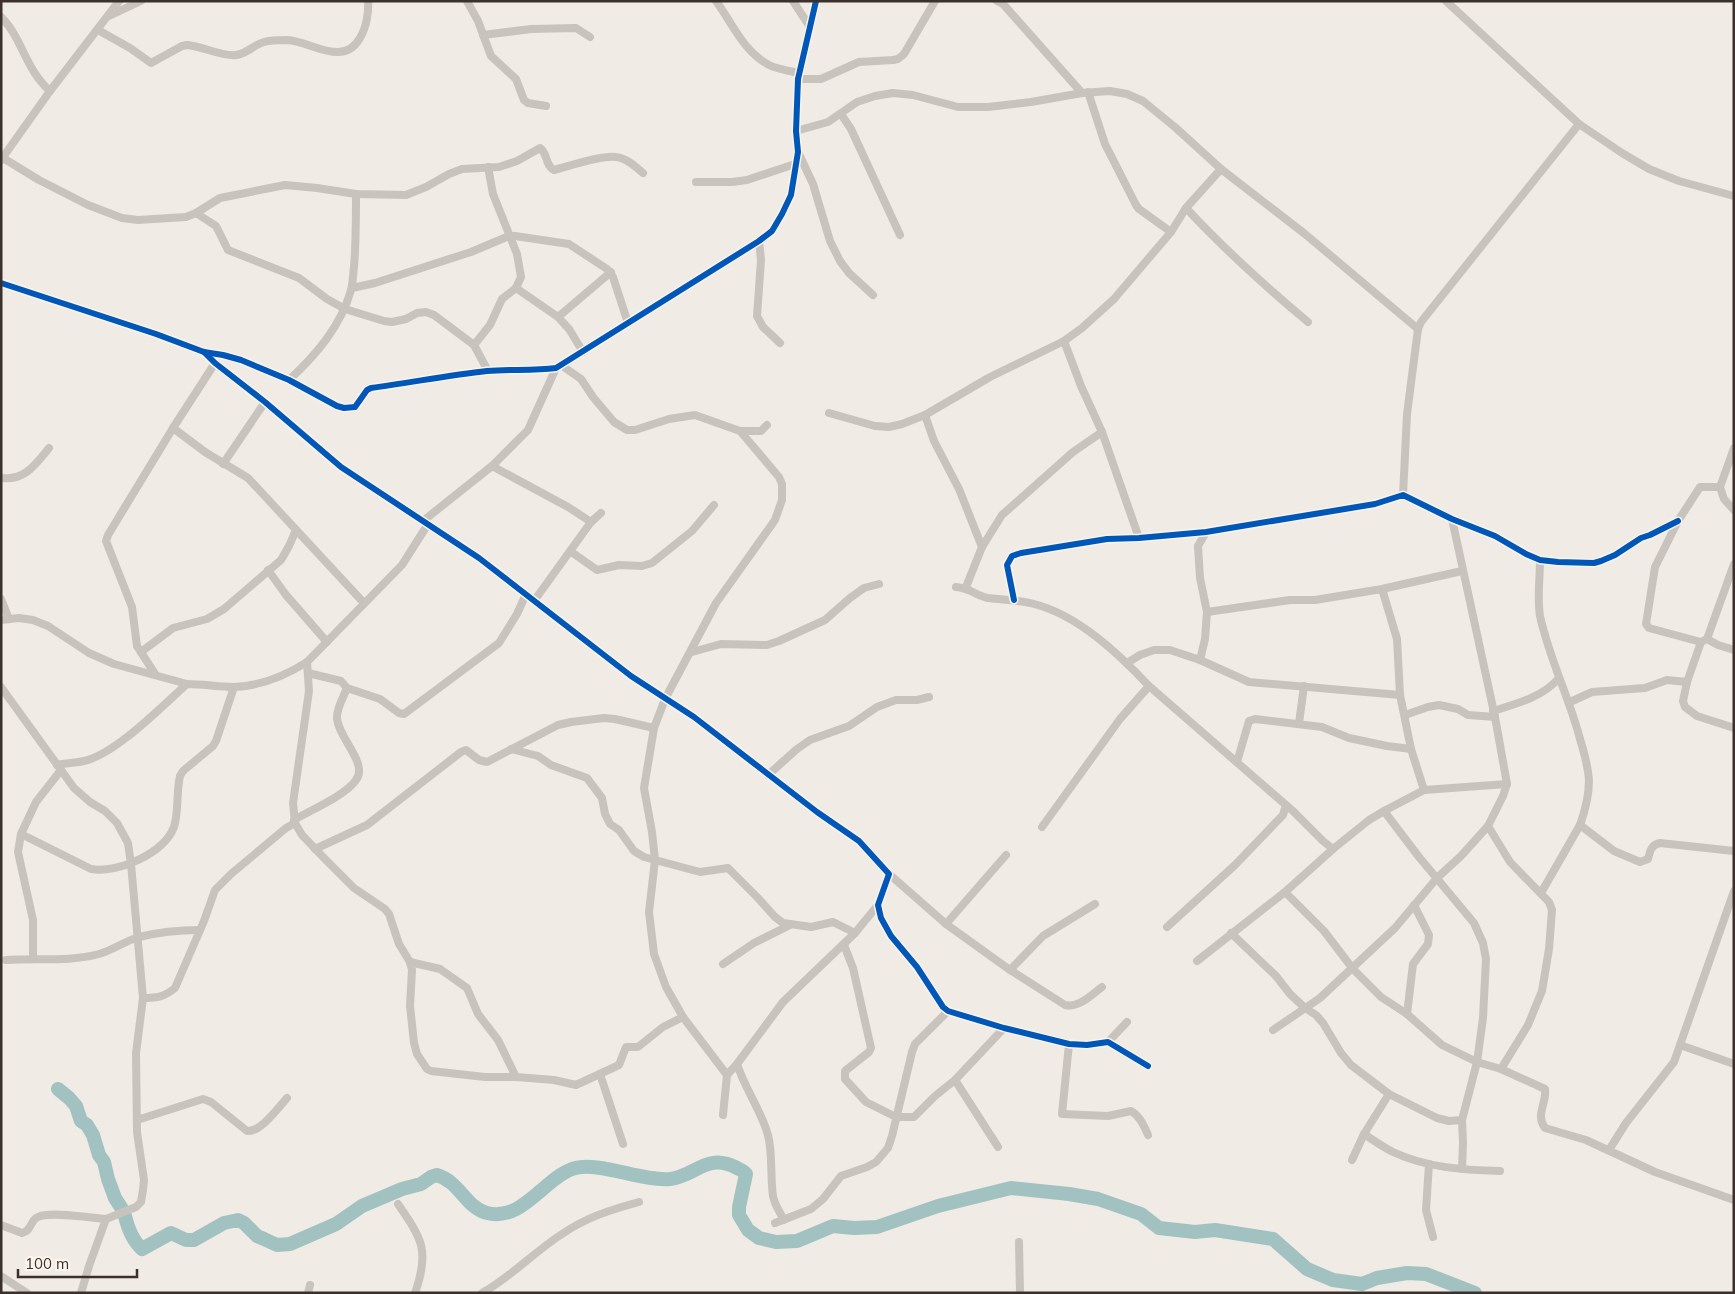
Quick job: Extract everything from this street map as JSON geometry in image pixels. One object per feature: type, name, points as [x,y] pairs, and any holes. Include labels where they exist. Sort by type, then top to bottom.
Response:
[{"type":"street","points":[[119,1],[50,91],[2,159],[88,205],[122,218],[138,220],[186,217],[220,198],[286,185],[356,194],[406,195],[462,169],[499,166],[516,161],[540,148],[545,154],[549,167],[554,170],[608,156],[627,160],[643,173]]},
{"type":"street","points":[[108,17],[141,1]]},
{"type":"street","points":[[98,30],[130,48],[151,63],[187,45],[234,56],[265,41],[287,40],[305,43],[329,52],[344,52],[355,47],[363,33],[368,1]]},
{"type":"street","points":[[467,1],[478,21],[489,53],[516,79],[524,100],[528,103],[546,106]]},
{"type":"street","points":[[793,1],[810,27]]},
{"type":"street","points":[[1,284],[156,334],[204,352],[232,358],[289,380],[337,406],[352,408],[359,404],[367,390],[371,388],[488,371],[541,370],[559,367],[772,231],[791,195],[798,152],[796,131],[798,76],[816,1]]},
{"type":"street","points":[[719,2],[744,44],[756,57],[770,66],[798,76],[821,79],[859,62],[898,59],[904,54],[935,1]]},
{"type":"street","points":[[997,1],[1003,4],[1085,92],[1105,144],[1136,205],[1171,232]]},
{"type":"street","points":[[1446,1],[1579,124],[1648,169],[1679,181],[1734,196]]},
{"type":"street","points":[[1,17],[8,24],[32,71],[50,91]]},
{"type":"street","points":[[483,34],[532,29],[576,28],[590,37]]},
{"type":"street","points":[[796,131],[828,122],[858,102],[875,96],[893,93],[913,95],[958,107],[988,107],[1023,103],[1085,92],[1110,91],[1127,94],[1143,101],[1221,169],[1305,234],[1418,329]]},
{"type":"street","points":[[842,114],[900,235]]},
{"type":"street","points":[[1403,496],[1407,414],[1418,329],[1421,322],[1579,124]]},
{"type":"street","points":[[798,152],[813,184],[830,241],[840,261],[848,273],[873,295]]},
{"type":"street","points":[[696,182],[746,180],[796,164]]},
{"type":"street","points":[[474,345],[490,325],[502,299],[516,288],[521,277],[520,266],[494,194],[488,167]]},
{"type":"street","points":[[829,413],[875,426],[889,427],[902,424],[925,415],[990,378],[1064,341],[1082,328],[1114,299],[1171,232],[1186,208],[1221,169]]},
{"type":"street","points":[[289,380],[320,348],[345,309],[352,288],[356,244],[356,194]]},
{"type":"street","points":[[1186,208],[1234,258],[1308,322]]},
{"type":"street","points":[[196,213],[216,226],[228,250],[299,278],[327,299],[345,309],[392,322],[417,313],[426,312],[434,314],[474,345],[488,371]]},
{"type":"street","points":[[352,288],[375,283],[472,252],[509,236],[569,244],[611,272],[628,323]]},
{"type":"street","points":[[759,241],[761,260],[757,316],[763,327],[780,343]]},
{"type":"street","points":[[558,317],[611,272]]},
{"type":"street","points":[[516,288],[558,317],[569,329],[583,352]]},
{"type":"street","points":[[1064,341],[1081,386],[1102,432],[1139,538]]},
{"type":"street","points":[[204,352],[341,467],[479,558],[631,676],[694,717],[768,775],[859,841],[889,874],[946,924],[1010,970],[1065,1005],[1078,1004],[1102,987]]},
{"type":"street","points":[[155,674],[135,640],[132,606],[106,541],[173,428],[215,363]]},
{"type":"street","points":[[559,367],[581,379],[614,422],[628,430],[635,430],[669,419],[695,415],[740,431],[761,431],[767,425]]},
{"type":"street","points":[[1,599],[5,620],[19,618],[33,620],[48,626],[89,653],[114,664],[187,684],[234,687],[267,682],[290,673],[307,662],[402,565],[425,522],[492,466],[528,430],[559,367]]},
{"type":"street","points":[[223,464],[265,402]]},
{"type":"street","points":[[925,415],[934,440],[959,489],[982,547]]},
{"type":"street","points":[[173,428],[223,464],[248,478],[364,603]]},
{"type":"street","points":[[727,1075],[683,1017],[666,987],[654,954],[649,912],[655,860],[644,788],[654,728],[665,699],[692,652],[716,603],[765,535],[774,520],[782,500],[782,484],[779,477],[740,431]]},
{"type":"street","points":[[966,587],[982,547],[1002,515],[1072,452],[1102,432]]},
{"type":"street","points":[[1,478],[20,476],[32,470],[49,448]]},
{"type":"street","points":[[1734,448],[1720,487],[1724,499],[1734,510]]},
{"type":"street","points":[[492,466],[592,522]]},
{"type":"street","points":[[1720,487],[1700,487],[1678,521],[1655,567],[1646,624],[1649,628],[1734,650]]},
{"type":"street","points":[[1014,600],[1007,565],[1012,556],[1021,553],[1107,539],[1206,532],[1375,504],[1403,496],[1452,519],[1495,536],[1540,560],[1558,562],[1600,562],[1615,555],[1641,538],[1650,536],[1678,521]]},
{"type":"street","points":[[570,551],[597,570],[619,565],[647,565],[692,531],[714,505]]},
{"type":"street","points":[[534,601],[600,513]]},
{"type":"street","points":[[1273,1030],[1320,998],[1395,928],[1436,878],[1461,856],[1488,826],[1503,796],[1507,784],[1452,519]]},
{"type":"street","points":[[141,652],[173,628],[206,619],[224,609],[281,560],[296,530]]},
{"type":"street","points":[[1200,660],[1205,640],[1206,612],[1198,554],[1200,541],[1206,532]]},
{"type":"street","points":[[1540,560],[1538,600],[1540,616],[1559,678],[1570,702],[1585,755],[1589,779],[1580,825],[1541,893]]},
{"type":"street","points":[[1734,564],[1687,682],[1683,700],[1688,711],[1697,716],[1734,728]]},
{"type":"street","points":[[268,570],[286,595],[327,642]]},
{"type":"street","points":[[1206,612],[1290,600],[1315,600],[1382,589],[1462,571]]},
{"type":"street","points":[[692,652],[721,644],[767,645],[779,641],[825,620],[864,588],[879,584]]},
{"type":"street","points":[[956,587],[966,587],[985,597],[1036,604],[1073,620],[1128,663],[1149,686],[1294,812],[1322,841],[1333,848]]},
{"type":"street","points":[[1382,589],[1397,639],[1400,695],[1411,749],[1424,790]]},
{"type":"street","points":[[308,673],[342,681],[347,688],[380,699],[402,714],[406,713],[460,670],[499,643],[517,614],[526,594]]},
{"type":"street","points":[[1128,663],[1140,655],[1154,650],[1170,650],[1200,660],[1245,681],[1400,695]]},
{"type":"street","points":[[307,662],[309,691],[293,803],[295,822],[302,835],[354,888],[385,909],[389,914],[399,944],[410,962],[413,975],[410,1006],[414,1043],[417,1054],[427,1069],[431,1071],[485,1076],[554,1080],[576,1086],[620,1065],[627,1046],[638,1047],[663,1027],[683,1017]]},
{"type":"street","points":[[1405,715],[1428,707],[1439,706],[1458,710],[1468,715],[1494,714],[1544,691],[1559,678]]},
{"type":"street","points":[[1570,702],[1592,692],[1645,688],[1667,680],[1687,682]]},
{"type":"street","points":[[33,958],[33,920],[18,852],[21,834],[36,802],[59,767],[85,761],[105,753],[187,684]]},
{"type":"street","points":[[1042,827],[1097,749],[1149,686]]},
{"type":"street","points":[[1299,723],[1304,686]]},
{"type":"street","points":[[1,687],[74,788],[90,802],[106,811],[117,823],[128,843],[143,998],[136,1053],[137,1120],[144,1180],[141,1202],[124,1213],[106,1219],[66,1215],[40,1216],[35,1219],[28,1230],[22,1233],[1,1225]]},
{"type":"street","points":[[21,834],[91,869],[113,869],[131,864],[160,845],[171,834],[175,824],[180,776],[213,746],[234,687]]},
{"type":"street","points":[[143,998],[159,998],[167,995],[175,988],[215,890],[279,834],[356,781],[360,774],[360,766],[342,735],[337,720],[338,710],[347,688]]},
{"type":"street","points":[[768,775],[810,740],[849,726],[877,707],[896,700],[917,700],[929,697]]},
{"type":"street","points":[[315,849],[367,825],[466,750],[483,762],[558,725],[604,718],[654,728]]},
{"type":"street","points":[[1237,762],[1249,721],[1252,719],[1322,727],[1349,738],[1411,749]]},
{"type":"street","points":[[511,749],[538,756],[551,765],[587,778],[602,798],[605,814],[610,824],[619,830],[634,851],[644,857],[700,872],[728,868],[782,923],[811,927],[833,922],[855,933]]},
{"type":"street","points":[[1197,961],[1284,892],[1333,848],[1369,820],[1384,811],[1424,790],[1507,784]]},
{"type":"street","points":[[1167,927],[1235,865],[1283,815],[1286,805]]},
{"type":"street","points":[[1384,811],[1474,923],[1483,944],[1486,959],[1483,1018],[1477,1062],[1462,1120],[1462,1169]]},
{"type":"street","points":[[1283,815],[1294,812]]},
{"type":"street","points":[[1580,825],[1614,851],[1640,862],[1648,859],[1654,845],[1660,844],[1734,851]]},
{"type":"street","points":[[1488,826],[1510,862],[1549,902],[1552,910],[1550,949],[1542,991],[1528,1025],[1501,1069]]},
{"type":"street","points":[[946,924],[1006,855]]},
{"type":"street","points":[[723,1115],[727,1075],[783,1002],[844,945],[878,905],[889,874]]},
{"type":"street","points":[[1609,1150],[1626,1123],[1674,1062],[1734,891]]},
{"type":"street","points":[[1284,892],[1324,931],[1353,969],[1381,997],[1407,1014],[1442,1045],[1477,1062],[1501,1069],[1545,1090],[1540,1117],[1545,1128],[1586,1140],[1655,1172],[1734,1200]]},
{"type":"street","points":[[1010,970],[1043,936],[1095,904]]},
{"type":"street","points":[[878,905],[881,918],[891,936],[917,967],[943,1007],[948,1011],[1004,1028],[1069,1044],[1087,1045],[1108,1042],[1127,1022]]},
{"type":"street","points":[[1407,1014],[1413,964],[1429,940],[1429,935],[1414,905]]},
{"type":"street","points":[[723,964],[754,943],[790,925]]},
{"type":"street","points":[[6,960],[33,958],[61,959],[100,954],[137,937],[174,930],[200,930]]},
{"type":"street","points":[[1231,933],[1276,976],[1290,994],[1316,1015],[1351,1065],[1389,1094],[1437,1118],[1449,1121],[1462,1120]]},
{"type":"street","points":[[844,945],[853,968],[871,1048],[869,1052],[845,1071],[845,1079],[866,1102],[896,1117],[911,1118],[916,1116],[935,1096],[956,1080],[1004,1028]]},
{"type":"street","points":[[410,962],[440,968],[464,986],[478,1014],[498,1040],[516,1077]]},
{"type":"street","points":[[775,1223],[811,1209],[823,1199],[841,1176],[876,1162],[888,1148],[915,1044],[948,1011]]},
{"type":"street","points":[[1108,1042],[1148,1066]]},
{"type":"street","points":[[1069,1044],[1062,1114],[1108,1116],[1131,1112],[1138,1116],[1148,1135]]},
{"type":"street","points":[[1680,1045],[1734,1064]]},
{"type":"street","points":[[737,1064],[764,1122],[773,1172],[773,1197],[784,1220]]},
{"type":"street","points":[[600,1074],[623,1144]]},
{"type":"street","points":[[956,1080],[998,1147]]},
{"type":"street","points":[[1352,1160],[1364,1134],[1389,1094]]},
{"type":"street","points":[[137,1120],[202,1099],[211,1102],[247,1131],[251,1132],[258,1128],[287,1098]]},
{"type":"street","points":[[1364,1134],[1394,1152],[1429,1164],[1462,1169],[1500,1171]]},
{"type":"street","points":[[1429,1164],[1426,1210],[1433,1237]]},
{"type":"street","points":[[482,1293],[499,1283],[561,1234],[597,1214],[639,1202]]},
{"type":"street","points":[[398,1204],[420,1241],[424,1257],[415,1293]]},
{"type":"street","points":[[81,1293],[106,1219]]},
{"type":"street","points":[[1019,1242],[1020,1293]]},
{"type":"street","points":[[1,1276],[28,1293]]},
{"type":"waterway","points":[[58,1089],[76,1106],[81,1121],[87,1125],[93,1135],[115,1198],[122,1209]]},
{"type":"waterway","points":[[125,1216],[131,1234],[142,1249],[171,1233],[186,1240],[194,1240],[224,1223],[238,1220],[244,1223],[257,1236],[277,1245],[290,1244],[336,1224],[362,1206],[402,1189],[421,1184],[437,1175],[452,1183],[468,1201],[480,1210],[487,1213],[500,1214],[522,1206],[552,1181],[572,1169],[594,1167],[659,1179],[670,1179],[687,1174],[702,1166],[718,1163],[727,1164],[746,1174],[739,1215],[748,1230],[759,1238],[776,1242],[797,1241],[833,1226],[854,1228],[877,1227],[938,1206],[1011,1188],[1098,1199],[1141,1214],[1159,1228],[1195,1232],[1215,1230],[1273,1239],[1307,1269],[1333,1280],[1362,1284],[1377,1278],[1407,1273],[1426,1274],[1475,1293]]},
{"type":"cycle path","points":[[1,283],[156,334],[204,352],[241,360],[289,380],[344,408],[355,407],[367,390],[371,388],[487,371],[556,368],[772,231],[791,195],[798,152],[796,131],[798,79],[816,1]]},
{"type":"cycle path","points":[[204,352],[341,467],[479,558],[631,676],[694,717],[817,812],[859,841],[889,874],[878,905],[881,918],[891,936],[917,967],[943,1007],[948,1011],[1004,1028],[1069,1044],[1087,1045],[1108,1042],[1148,1066]]},
{"type":"cycle path","points":[[1014,600],[1007,565],[1012,556],[1021,553],[1107,539],[1206,532],[1375,504],[1403,495],[1452,519],[1495,536],[1526,554],[1540,560],[1558,562],[1594,563],[1601,561],[1615,555],[1641,538],[1678,521]]}]
